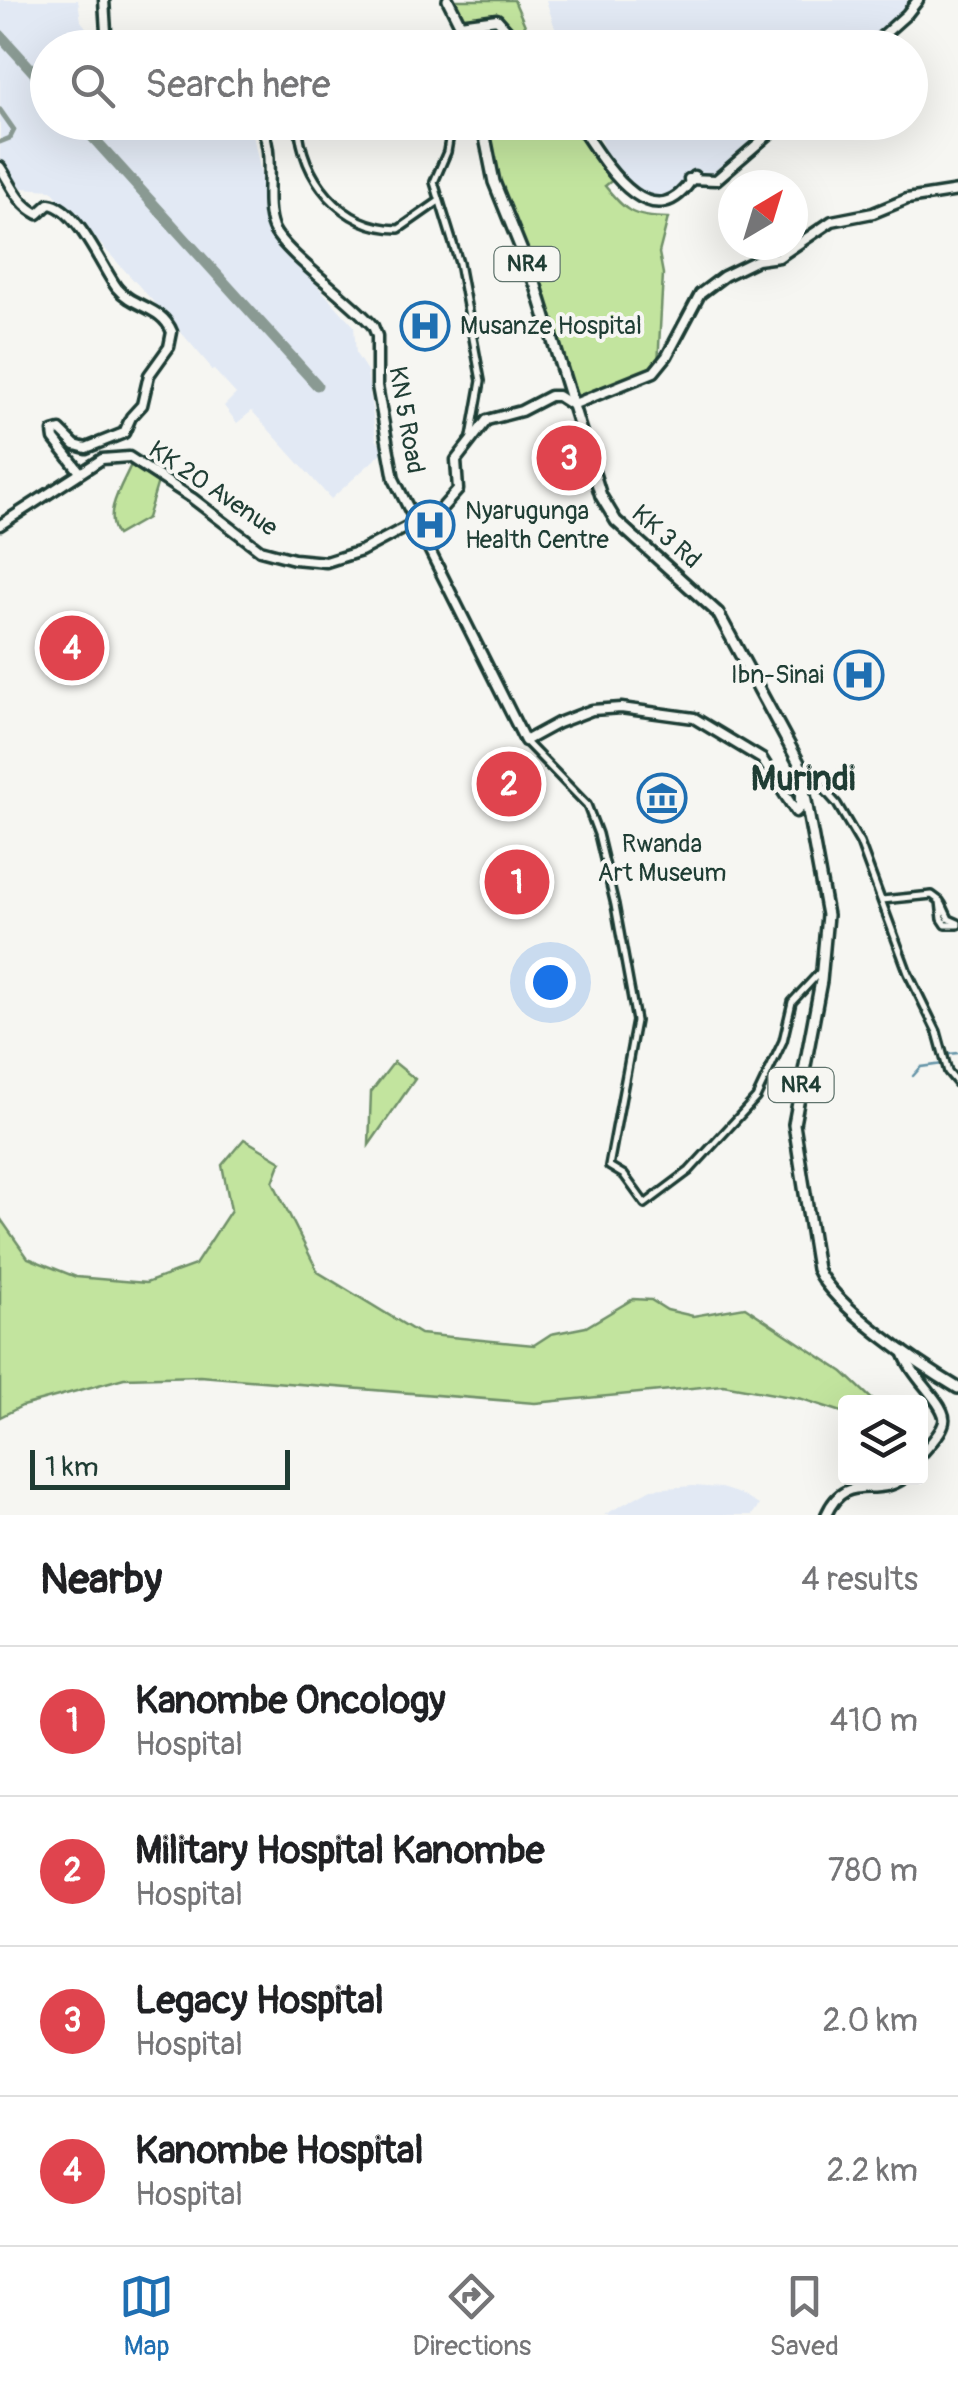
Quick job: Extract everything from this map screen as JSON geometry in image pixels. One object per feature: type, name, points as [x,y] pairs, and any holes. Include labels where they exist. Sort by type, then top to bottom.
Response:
[{"type":"highway","points":[[448,0],[465,28]]},
{"type":"highway","name":"KK 3 Rd","points":[[486,140],[494,182],[536,286],[608,511],[718,612],[799,763],[826,903],[819,976]]},
{"type":"highway","name":"NR4","points":[[819,976],[794,1124],[814,1260],[823,1281],[904,1351],[958,1388]]},
{"type":"main road","points":[[104,0],[105,30]]},
{"type":"main road","points":[[890,30],[918,0]]},
{"type":"main road","points":[[465,28],[491,18],[508,30]]},
{"type":"main road","name":"KN 5 Road","points":[[266,140],[271,220],[276,234],[362,314],[376,332],[377,386],[390,468],[525,741]]},
{"type":"main road","points":[[589,140],[620,184],[632,194],[643,200],[662,200],[676,196],[691,180],[716,180],[763,140]]},
{"type":"main road","points":[[0,167],[18,199],[38,214],[49,204],[59,207],[92,242],[119,290],[156,312],[172,332],[169,347],[149,375],[142,405],[124,433],[90,448],[77,446],[60,430],[53,435],[80,472]]},
{"type":"main road","points":[[415,524],[442,508],[457,493],[455,462],[487,420],[521,411],[550,396],[558,396],[572,405],[654,372],[667,356],[700,294],[724,276],[757,260],[779,256],[835,220],[874,212],[907,199],[958,191]]},
{"type":"main road","name":"KK 20 Avenue","points":[[0,525],[106,458],[133,458],[260,550],[314,562],[350,556],[415,524]]},
{"type":"main road","points":[[525,741],[592,710],[634,709],[694,718],[740,743],[764,761],[796,812],[800,808],[802,776]]},
{"type":"main road","points":[[904,1351],[914,1376],[942,1405],[942,1426],[928,1445]]},
{"type":"main road","points":[[826,1515],[843,1491],[886,1485]]},
{"type":"street","points":[[303,140],[312,174],[332,201],[357,222],[399,230],[439,201]]},
{"type":"street","points":[[449,140],[434,182],[459,263],[481,380],[471,437]]},
{"type":"street","points":[[525,741],[582,798],[592,816],[604,857],[636,1014],[610,1169],[622,1173],[645,1204],[689,1172],[756,1098],[783,1041],[792,1002],[819,976]]},
{"type":"street","points":[[799,763],[837,804],[854,831],[908,973],[936,1032],[947,1070],[958,1084]]},
{"type":"street","points":[[882,900],[932,896],[940,901],[945,924],[958,924]]},
{"type":"shaded area","points":[[0,0],[78,0],[81,21],[88,30],[30,30],[30,140],[254,140],[274,238],[354,326],[356,354],[367,371],[376,439],[384,451],[331,499],[252,411],[237,423],[224,406],[236,394],[211,371],[173,323],[51,190],[22,188],[0,159]]},
{"type":"shaded area","points":[[546,0],[916,0],[886,30],[556,30]]},
{"type":"shaded area","points":[[600,140],[759,140],[714,176],[690,172],[679,189],[657,198],[647,197],[624,182]]},
{"type":"shaded area","points":[[721,1488],[759,1505],[752,1515],[604,1515],[651,1489]]},
{"type":"green space","points":[[452,0],[514,0],[527,30],[513,30],[499,19],[464,19]]},
{"type":"green space","points":[[494,21],[506,30],[469,30]]},
{"type":"green space","points":[[490,140],[586,140],[614,179],[605,186],[619,202],[638,215],[668,218],[659,253],[663,274],[658,365],[578,399],[503,196]]},
{"type":"green space","points":[[133,460],[159,478],[147,518],[117,535],[113,507]]},
{"type":"green space","points":[[394,1062],[415,1079],[369,1145],[371,1092]]},
{"type":"green space","points":[[244,1139],[281,1161],[273,1182],[318,1272],[420,1334],[534,1345],[551,1334],[586,1327],[633,1299],[651,1300],[667,1310],[693,1316],[745,1307],[843,1372],[868,1395],[838,1395],[838,1411],[802,1399],[723,1385],[535,1403],[200,1376],[124,1378],[22,1406],[0,1417],[0,1218],[28,1258],[76,1277],[146,1283],[195,1265],[231,1210],[222,1165]]},
{"type":"waterway","points":[[948,1062],[949,1054],[958,1053]]},
{"type":"waterway","points":[[913,1076],[921,1067],[943,1064]]},
{"type":"taxiway","points":[[0,110],[14,130],[10,138],[0,142]]},
{"type":"runway","points":[[0,35],[30,68]]},
{"type":"runway","points":[[95,140],[317,385]]},
{"type":"place","name":"Musanze Hospital","points":[[425,326]]},
{"type":"place","name":"Legacy Hospital","points":[[569,458]]},
{"type":"place","name":"Nyarugunga Health Centre","points":[[430,525]]},
{"type":"place","name":"Kanombe Hospital","points":[[72,648]]},
{"type":"place","name":"Ibn-Sinai","points":[[859,675]]},
{"type":"place","name":"Military Hospital Kanombe","points":[[509,784]]},
{"type":"place","name":"Rwanda Art Museum","points":[[662,798]]},
{"type":"place","name":"Kanombe Oncology","points":[[517,882]]},
{"type":"district","name":"Murindi","points":[[803,779]]}]
